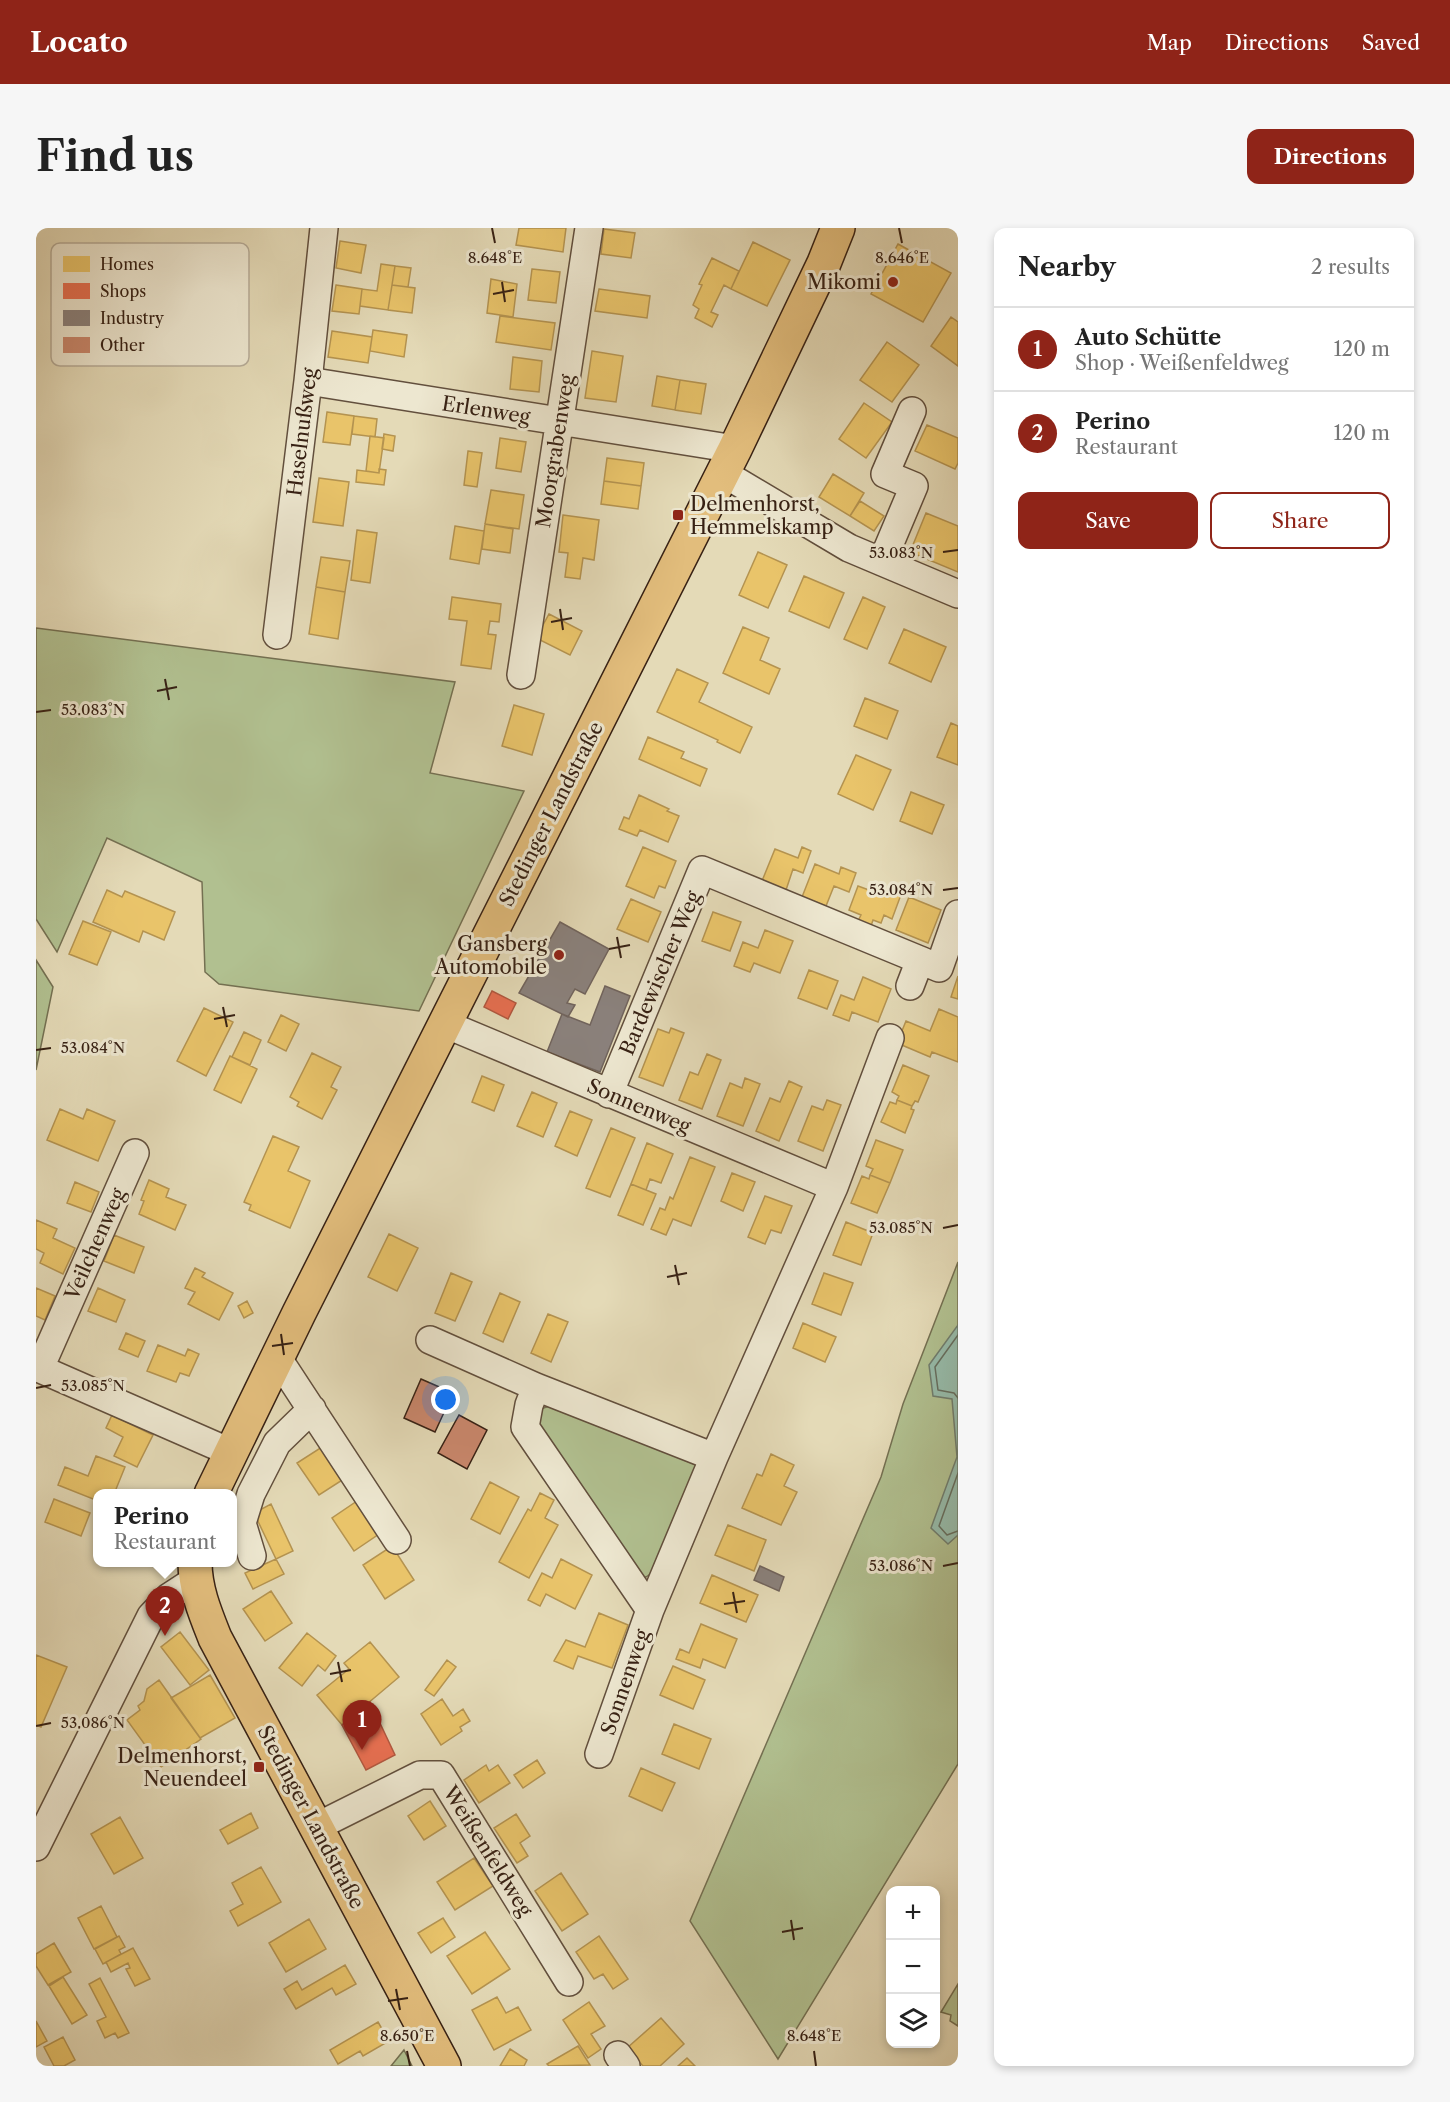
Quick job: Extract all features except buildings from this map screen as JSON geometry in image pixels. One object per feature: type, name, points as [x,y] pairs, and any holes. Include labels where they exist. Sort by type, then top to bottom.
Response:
[{"type":"main road","name":"Stedinger Landstraße","points":[[213,1489],[277,1357],[729,461],[824,263],[838,228]]},
{"type":"main road","name":"Stedinger Landstraße","points":[[195,1571],[204,1609],[215,1638],[444,2066]]},
{"type":"street","name":"Haselnußweg","points":[[277,635],[324,228]]},
{"type":"street","name":"Moorgrabenweg","points":[[521,675],[590,228]]},
{"type":"street","name":"Erlenweg","points":[[308,381],[560,422],[729,461]]},
{"type":"street","points":[[882,562],[914,486],[885,474],[912,411]]},
{"type":"street","points":[[729,461],[849,548],[958,594]]},
{"type":"street","name":"Bardewischer Weg","points":[[609,1094],[702,870],[939,968],[958,914]]},
{"type":"street","points":[[910,986],[920,960]]},
{"type":"street","name":"Sonnenweg","points":[[445,1024],[834,1187]]},
{"type":"street","name":"Sonnenweg","points":[[600,1754],[650,1610],[714,1457],[834,1187],[890,1038]]},
{"type":"street","name":"Veilchenweg","points":[[38,1367],[135,1153]]},
{"type":"street","points":[[430,1340],[537,1387],[714,1457]]},
{"type":"street","points":[[277,1357],[397,1540]]},
{"type":"street","points":[[38,1367],[230,1452]]},
{"type":"street","name":"Sonnenweg","points":[[537,1387],[529,1405],[525,1427],[650,1610]]},
{"type":"street","points":[[252,1556],[242,1523],[251,1494],[277,1443],[312,1409]]},
{"type":"street","points":[[36,1847],[151,1616],[195,1571]]},
{"type":"street","name":"Weißenfeldweg","points":[[316,1827],[420,1775],[441,1775],[569,1982]]},
{"type":"shaded area","points":[[36,628],[455,682],[430,773],[524,791],[419,1011],[219,984],[205,972],[202,882],[107,838],[57,952],[36,919]]},
{"type":"shaded area","points":[[36,960],[53,987],[36,1070]]},
{"type":"shaded area","points":[[958,1262],[958,1764],[778,2059],[690,1921],[881,1477],[903,1404]]},
{"type":"shaded area","points":[[552,1405],[699,1466],[656,1570],[646,1577],[634,1576],[534,1425],[538,1410]]},
{"type":"shaded area","points":[[958,1984],[958,2026],[950,2021],[951,2015],[941,2012]]},
{"type":"shaded area","points":[[404,2050],[412,2066],[391,2066]]},
{"type":"water","points":[[958,1325],[958,1535],[948,1544],[931,1528],[957,1457],[952,1399],[933,1396],[929,1365]]},
{"type":"place","name":"Mikomi","points":[[893,282]]},
{"type":"place","name":"Delmenhorst, Hemmelskamp","points":[[678,515]]},
{"type":"place","name":"Gansberg Automobile","points":[[559,955]]},
{"type":"place","name":"Perino","points":[[165,1636]]},
{"type":"place","name":"Auto Schütte","points":[[362,1750]]},
{"type":"place","name":"Delmenhorst, Neuendeel","points":[[259,1767]]}]
